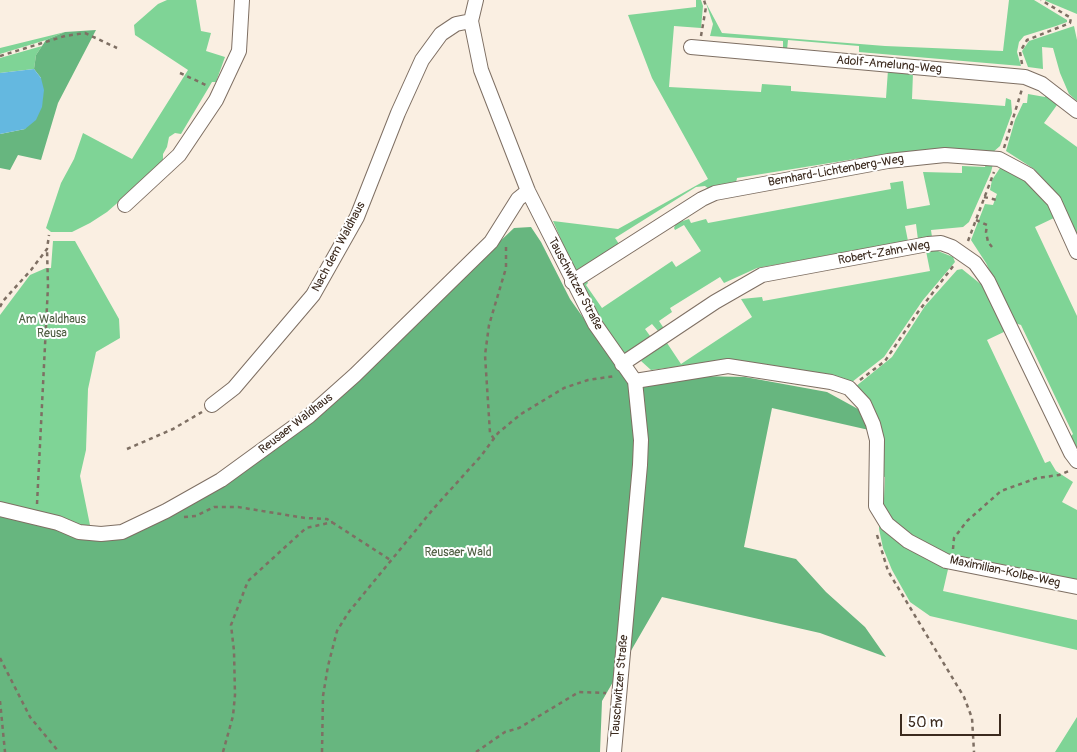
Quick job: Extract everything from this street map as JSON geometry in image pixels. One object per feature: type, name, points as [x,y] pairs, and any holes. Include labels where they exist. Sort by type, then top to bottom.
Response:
[{"type":"street","points":[[125,205],[178,155],[220,92],[239,51],[242,0]]},
{"type":"street","name":"Tauschwitzer Straße","points":[[476,0],[471,21],[481,70],[528,191],[572,282],[595,324],[629,373],[641,440],[614,752]]},
{"type":"street","name":"Nach dem Waldhaus","points":[[212,405],[234,388],[313,295],[357,217],[398,113],[422,60],[442,34],[456,24],[471,21]]},
{"type":"street","name":"Adolf-Amelung-Weg","points":[[695,47],[1025,77],[1042,84],[1077,111]]},
{"type":"street","name":"Bernhard-Lichtenberg-Weg","points":[[572,282],[714,193],[888,161],[945,155],[1000,159],[1029,175],[1054,201],[1077,252]]},
{"type":"street","name":"Reusaer Waldhaus","points":[[0,509],[37,518],[79,532],[101,534],[122,532],[166,511],[221,480],[309,416],[355,375],[486,247],[518,199],[528,191]]},
{"type":"street","name":"Robert-Zahn-Weg","points":[[629,373],[714,302],[762,275],[941,243],[952,246],[975,263],[988,281],[1071,453],[1077,461]]},
{"type":"street","points":[[629,373],[728,366],[805,377],[849,388]]},
{"type":"street","name":"Maximilian-Kolbe-Weg","points":[[849,388],[864,404],[873,424],[877,440],[876,506],[887,524],[908,541],[951,562],[1077,587]]},
{"type":"path","points":[[695,47],[706,7],[704,0]]},
{"type":"path","points":[[0,56],[65,36],[84,33],[117,48]]},
{"type":"path","points":[[180,73],[220,92]]},
{"type":"path","points":[[849,388],[885,361],[918,312],[963,254],[984,197],[997,200]]},
{"type":"path","points":[[976,219],[987,225],[987,237],[992,247]]},
{"type":"path","points":[[37,518],[49,235]]},
{"type":"path","points":[[494,439],[490,432],[485,355],[489,325],[506,268],[506,238]]},
{"type":"path","points":[[0,307],[2,301],[32,270],[47,249]]},
{"type":"path","points":[[322,752],[323,696],[337,631],[348,613],[494,439],[521,414],[564,388],[601,377],[629,373]]},
{"type":"path","points":[[127,449],[173,429],[212,405]]},
{"type":"path","points":[[951,562],[954,538],[967,521],[1000,491],[1037,478],[1059,475],[1077,467]]},
{"type":"path","points":[[179,518],[196,516],[214,507],[238,507],[305,518],[327,519],[392,561]]},
{"type":"path","points":[[223,752],[228,739],[234,702],[234,651],[231,625],[248,581],[306,528],[333,522]]},
{"type":"path","points":[[876,530],[888,571],[964,697],[972,718],[974,752]]},
{"type":"path","points":[[0,658],[30,717],[59,752]]},
{"type":"path","points":[[476,752],[505,732],[519,728],[579,692],[620,694]]},
{"type":"path","points":[[0,701],[5,752]]},
{"type":"green space","points":[[167,0],[196,0],[201,31],[211,33],[206,51],[225,57],[216,82],[212,82],[181,134],[175,133],[169,137],[163,154],[163,163],[107,212],[90,223],[72,232],[51,232],[46,228],[61,183],[74,159],[83,133],[132,159],[188,70],[135,35],[134,25],[158,4]]},
{"type":"green space","points":[[696,0],[701,0],[703,6],[701,28],[674,26],[669,87],[761,92],[762,84],[791,86],[791,91],[886,98],[888,70],[913,73],[912,99],[1005,106],[1006,98],[1011,100],[1012,113],[1000,146],[992,153],[870,161],[867,157],[737,178],[736,183],[710,190],[705,186],[696,187],[615,238],[621,247],[579,271],[574,270],[553,221],[618,229],[708,179],[652,78],[628,15],[696,7]]},
{"type":"green space","points":[[1009,0],[1034,0],[1067,20],[1067,22],[1024,36],[1019,42],[1017,52],[1021,66],[859,52],[859,46],[788,40],[787,50],[783,50],[783,41],[710,36],[713,24],[706,3],[722,33],[885,46],[1003,51]]},
{"type":"green space","points":[[1077,0],[1077,14],[1046,1]]},
{"type":"green space","points":[[1074,26],[1077,40],[1077,101],[1069,94],[1060,73],[1053,48],[1042,47],[1043,69],[1028,67],[1022,51],[1029,41]]},
{"type":"green space","points":[[96,30],[58,103],[41,160],[18,155],[10,170],[0,168],[0,134],[25,129],[41,78],[34,69],[36,55],[46,40],[65,32]]},
{"type":"green space","points":[[65,32],[46,40],[0,54],[0,48]]},
{"type":"green space","points":[[42,46],[36,55],[34,69],[0,73],[0,58]]},
{"type":"green space","points":[[1028,94],[1045,97],[1046,94],[1057,105],[1044,123],[1077,147],[1077,241],[1048,184],[1034,169],[1006,151],[1015,120],[1023,103],[1027,103]]},
{"type":"green space","points":[[986,163],[993,164],[991,172],[969,222],[963,227],[931,230],[932,237],[918,240],[916,224],[905,226],[908,241],[757,268],[724,283],[720,277],[670,308],[672,312],[659,321],[665,330],[655,334],[658,331],[652,324],[645,329],[653,340],[633,354],[625,353],[616,344],[583,289],[583,283],[586,279],[588,283],[586,285],[602,308],[672,261],[676,267],[701,251],[684,225],[675,230],[676,223],[689,219],[691,223],[706,219],[708,223],[891,189],[890,183],[903,181],[907,209],[930,205],[923,172],[962,173],[962,166],[985,167]]},
{"type":"green space","points":[[1000,168],[1007,168],[1026,177],[1046,197],[1056,217],[1035,227],[1077,316],[1077,449],[1070,437],[1073,434],[1021,325],[1015,323],[986,263],[971,240],[985,204],[993,205],[997,194],[990,190],[992,180]]},
{"type":"green space","name":"Reusaer Wald","points":[[531,227],[541,242],[570,299],[630,384],[698,376],[745,377],[827,392],[858,409],[869,430],[772,408],[744,547],[796,559],[826,592],[865,627],[886,657],[820,633],[662,597],[602,701],[600,752],[0,752],[0,510],[98,536],[223,483],[357,377],[514,228]]},
{"type":"green space","name":"Am Waldhaus Reusa","points":[[53,241],[75,241],[119,319],[120,338],[96,352],[88,389],[86,450],[80,476],[91,530],[0,505],[0,315],[30,275],[46,268],[51,268]]},
{"type":"green space","points":[[926,251],[938,251],[953,257],[955,262],[923,300],[884,357],[852,382],[801,370],[744,362],[714,362],[651,370],[641,361],[665,340],[681,364],[752,317],[741,299],[762,297],[763,301],[930,271]]},
{"type":"green space","points":[[962,269],[988,290],[1008,330],[987,340],[1045,463],[1050,461],[1056,471],[1073,482],[1062,502],[1077,510],[1077,583],[1035,575],[1032,571],[1016,568],[1012,570],[950,558],[905,534],[888,519],[881,503],[881,499],[884,498],[885,477],[879,476],[880,443],[855,387],[892,357],[925,306],[957,270]]},
{"type":"green space","points":[[879,520],[949,565],[943,591],[1077,620],[1077,650],[930,616],[910,602],[892,570],[883,548]]},
{"type":"green space","points":[[1077,717],[1077,752],[1055,752]]},
{"type":"water","points":[[34,69],[41,78],[44,90],[42,107],[36,120],[25,129],[0,134],[0,73]]}]
